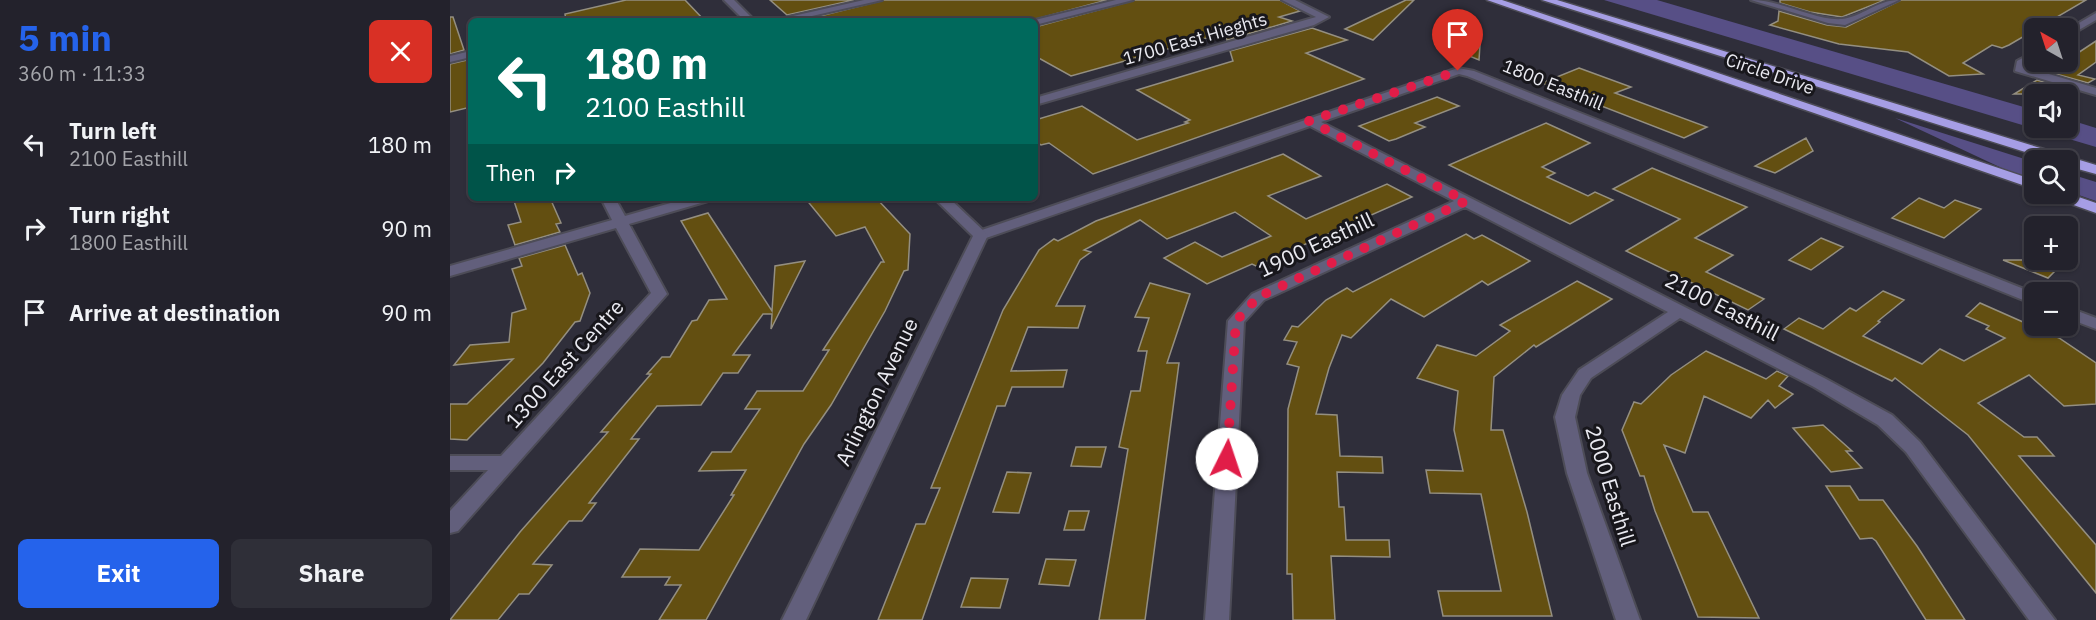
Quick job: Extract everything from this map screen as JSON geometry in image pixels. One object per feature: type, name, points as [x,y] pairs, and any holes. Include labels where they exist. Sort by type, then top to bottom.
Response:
[{"type":"highway","name":"Circle Drive","points":[[1492,0],[2024,182]]},
{"type":"highway","name":"Circle Drive","points":[[1547,0],[2028,150]]},
{"type":"highway","name":"Circle Drive","points":[[2078,165],[2096,170]]},
{"type":"highway","points":[[2078,201],[2096,207]]},
{"type":"street","points":[[729,0],[747,18]]},
{"type":"street","points":[[790,18],[876,0]]},
{"type":"street","points":[[1038,21],[1128,0]]},
{"type":"street","name":"1700 East Hieghts","points":[[1038,101],[1311,23],[1324,17],[1287,0]]},
{"type":"street","points":[[1756,0],[1831,21],[1845,22],[1894,0]]},
{"type":"street","points":[[2078,27],[2096,16]]},
{"type":"street","points":[[450,59],[468,55]]},
{"type":"street","points":[[2024,61],[2019,69],[2024,70]]},
{"type":"street","name":"1800 Easthill","points":[[981,235],[1449,72],[1470,73],[2024,295]]},
{"type":"street","points":[[2029,72],[2096,92]]},
{"type":"street","name":"2100 Easthill","points":[[1309,121],[1885,420],[1913,447],[2043,620]]},
{"type":"street","points":[[610,201],[620,222]]},
{"type":"street","points":[[450,270],[693,201]]},
{"type":"street","points":[[944,201],[981,235]]},
{"type":"street","name":"1900 Easthill","points":[[1217,620],[1236,321],[1258,297],[1466,201]]},
{"type":"street","name":"1300 East Centre","points":[[450,525],[659,294],[620,222]]},
{"type":"street","name":"Arlington Avenue","points":[[794,620],[981,235]]},
{"type":"street","name":"2000 Easthill","points":[[1628,620],[1577,473],[1565,417],[1571,395],[1585,374],[1680,312]]},
{"type":"street","points":[[2078,317],[2096,324]]},
{"type":"street","points":[[450,463],[506,463]]},
{"type":"shaded area","points":[[1604,0],[1657,0],[2024,107],[2024,125]]},
{"type":"shaded area","points":[[1895,118],[2024,159],[2024,176]]},
{"type":"shaded area","points":[[2078,122],[2096,128],[2096,147],[2066,138],[2078,138]]},
{"type":"shaded area","points":[[2078,176],[2096,182],[2096,201],[2078,195]]},
{"type":"building","points":[[626,0],[685,0],[702,18],[566,18],[565,14]]},
{"type":"building","points":[[770,0],[854,0],[787,15]]},
{"type":"building","points":[[884,0],[1107,0],[1038,19],[812,18]]},
{"type":"building","points":[[1135,0],[1280,0],[1300,11],[1279,17],[1292,21],[1227,40],[1225,33],[1071,76],[1038,58],[1038,26]]},
{"type":"building","points":[[1406,0],[1414,0],[1373,40],[1345,29]]},
{"type":"building","points":[[1780,0],[1885,0],[1842,17],[1810,12],[1780,3]]},
{"type":"building","points":[[1901,0],[2086,0],[2055,18],[2024,18],[2024,36],[2002,48],[1992,45],[1963,63],[1983,74],[1949,76],[1908,52],[1839,44],[1770,25],[1778,21],[1779,11],[1827,25],[1846,27]]},
{"type":"building","points":[[450,17],[453,17],[464,50],[450,54]]},
{"type":"building","points":[[1312,28],[1347,40],[1306,53],[1364,79],[1093,174],[1049,143],[1041,145],[1038,142],[1038,119],[1082,106],[1137,140],[1188,123],[1185,122],[1190,120],[1137,90],[1233,61],[1230,51]]},
{"type":"building","points":[[1460,28],[1481,30],[1479,60],[1457,51]]},
{"type":"building","points":[[2096,41],[2096,62],[2078,75],[2095,79],[2088,83],[2049,72],[2078,72],[2078,53]]},
{"type":"building","points":[[467,60],[468,63],[468,108],[450,112],[450,64]]},
{"type":"building","points":[[1579,68],[1631,87],[1615,93],[1707,127],[1684,138],[1542,83]]},
{"type":"building","points":[[2037,80],[2050,84],[2030,84]]},
{"type":"building","points":[[2024,88],[2024,94],[2014,94]]},
{"type":"building","points":[[1437,97],[1459,106],[1415,123],[1425,127],[1396,139],[1389,141],[1359,126]]},
{"type":"building","points":[[1546,123],[1590,143],[1542,167],[1555,173],[1547,177],[1588,196],[1595,192],[1613,200],[1570,224],[1449,165]]},
{"type":"building","points":[[1806,138],[1813,151],[1775,173],[1755,166]]},
{"type":"building","points":[[1283,154],[1321,176],[1268,196],[1306,219],[1387,184],[1412,197],[1256,266],[1252,264],[1207,284],[1164,258],[1195,242],[1222,257],[1271,236],[1235,212],[1167,239],[1140,220],[1084,250],[1091,252],[1080,260],[1056,306],[1085,306],[1078,328],[1028,327],[1011,371],[1067,370],[1063,387],[1012,387],[1005,406],[997,406],[922,620],[878,620],[916,524],[925,524],[940,488],[931,488],[1003,310],[1039,250],[1054,239],[1058,241],[1096,221]]},
{"type":"building","points":[[1652,168],[1747,207],[1695,238],[1733,255],[1706,272],[1764,299],[1748,310],[1626,251],[1680,219],[1613,189]]},
{"type":"building","points":[[1919,198],[1944,208],[1955,200],[1981,209],[1944,238],[1892,218]]},
{"type":"building","points":[[514,201],[551,201],[561,223],[556,224],[560,232],[515,245],[508,225],[521,222]]},
{"type":"building","points":[[807,201],[879,201],[910,234],[908,270],[904,271],[885,311],[831,405],[804,444],[706,620],[659,620],[681,585],[665,585],[670,577],[622,577],[640,549],[699,550],[734,495],[731,495],[746,470],[699,471],[712,452],[731,452],[760,409],[745,409],[757,391],[803,391],[829,350],[823,350],[881,262],[884,262],[865,227],[836,236]]},
{"type":"building","points":[[708,213],[772,311],[775,266],[805,261],[771,329],[772,314],[763,314],[733,355],[750,355],[738,373],[723,373],[701,405],[657,406],[631,439],[639,439],[589,503],[596,503],[582,521],[569,521],[533,564],[552,565],[529,594],[519,594],[498,620],[450,620],[520,532],[608,432],[601,432],[651,374],[647,374],[662,357],[670,357],[692,321],[697,320],[709,300],[727,299],[681,221]]},
{"type":"building","points":[[1466,234],[1474,239],[1482,235],[1530,261],[1488,285],[1482,281],[1424,317],[1391,299],[1351,338],[1342,335],[1329,368],[1316,414],[1337,415],[1340,456],[1382,457],[1383,473],[1337,472],[1339,507],[1344,507],[1346,540],[1389,540],[1390,557],[1331,556],[1335,620],[1293,620],[1292,574],[1287,574],[1288,409],[1299,367],[1287,364],[1297,342],[1284,340],[1292,326],[1298,327],[1326,300],[1347,288],[1353,292]]},
{"type":"building","points":[[1821,238],[1843,247],[1811,270],[1789,260]]},
{"type":"building","points":[[565,245],[578,275],[582,273],[590,293],[580,321],[575,322],[543,363],[467,440],[450,439],[450,404],[467,404],[513,359],[454,365],[470,345],[509,342],[512,313],[526,309],[512,269],[522,266],[519,258]]},
{"type":"building","points":[[2003,260],[2024,260],[2024,268]]},
{"type":"building","points":[[2028,270],[2056,270],[2048,278]]},
{"type":"building","points":[[1577,281],[1612,299],[1536,347],[1534,345],[1494,377],[1491,430],[1503,430],[1527,512],[1552,616],[1443,616],[1438,591],[1501,591],[1481,494],[1430,493],[1426,470],[1463,471],[1454,430],[1458,391],[1417,378],[1437,345],[1476,356],[1510,331],[1500,325]]},
{"type":"building","points":[[1150,283],[1190,294],[1167,363],[1179,363],[1145,620],[1099,620],[1128,449],[1119,447],[1131,391],[1140,391],[1147,351],[1138,351],[1149,318],[1135,317]]},
{"type":"building","points":[[1883,291],[1904,300],[1863,336],[1922,364],[1940,349],[1964,361],[2005,338],[1986,329],[1989,326],[1966,316],[1980,303],[2024,322],[2024,336],[2054,336],[2096,363],[2096,404],[2064,406],[2029,375],[1978,403],[2024,437],[2037,437],[2054,456],[2019,456],[2096,545],[2096,593],[1968,435],[1895,378],[1892,381],[1784,329],[1799,318],[1823,329],[1850,308],[1856,311]]},
{"type":"building","points":[[1706,351],[1766,379],[1777,371],[1788,376],[1779,386],[1793,394],[1775,408],[1768,400],[1751,418],[1704,396],[1685,453],[1664,445],[1693,512],[1708,512],[1759,618],[1698,617],[1655,511],[1644,476],[1640,476],[1622,430],[1634,402],[1641,404],[1671,375]]},
{"type":"building","points":[[1823,425],[1852,451],[1846,451],[1862,468],[1831,472],[1793,428]]},
{"type":"building","points":[[1076,447],[1106,447],[1101,467],[1071,466]]},
{"type":"building","points":[[1007,472],[1031,473],[1019,513],[993,512]]},
{"type":"building","points":[[1826,486],[1850,486],[1859,500],[1883,500],[1917,546],[1965,620],[1926,620],[1876,541],[1872,538],[1860,539]]},
{"type":"building","points":[[1069,511],[1089,511],[1084,530],[1064,530]]},
{"type":"building","points":[[1046,559],[1076,560],[1069,586],[1039,584]]},
{"type":"building","points":[[971,578],[1008,579],[1000,608],[961,607]]},
{"type":"route","points":[[1227,459],[1236,321],[1258,297],[1466,201],[1309,121],[1449,72],[1458,71]]}]
